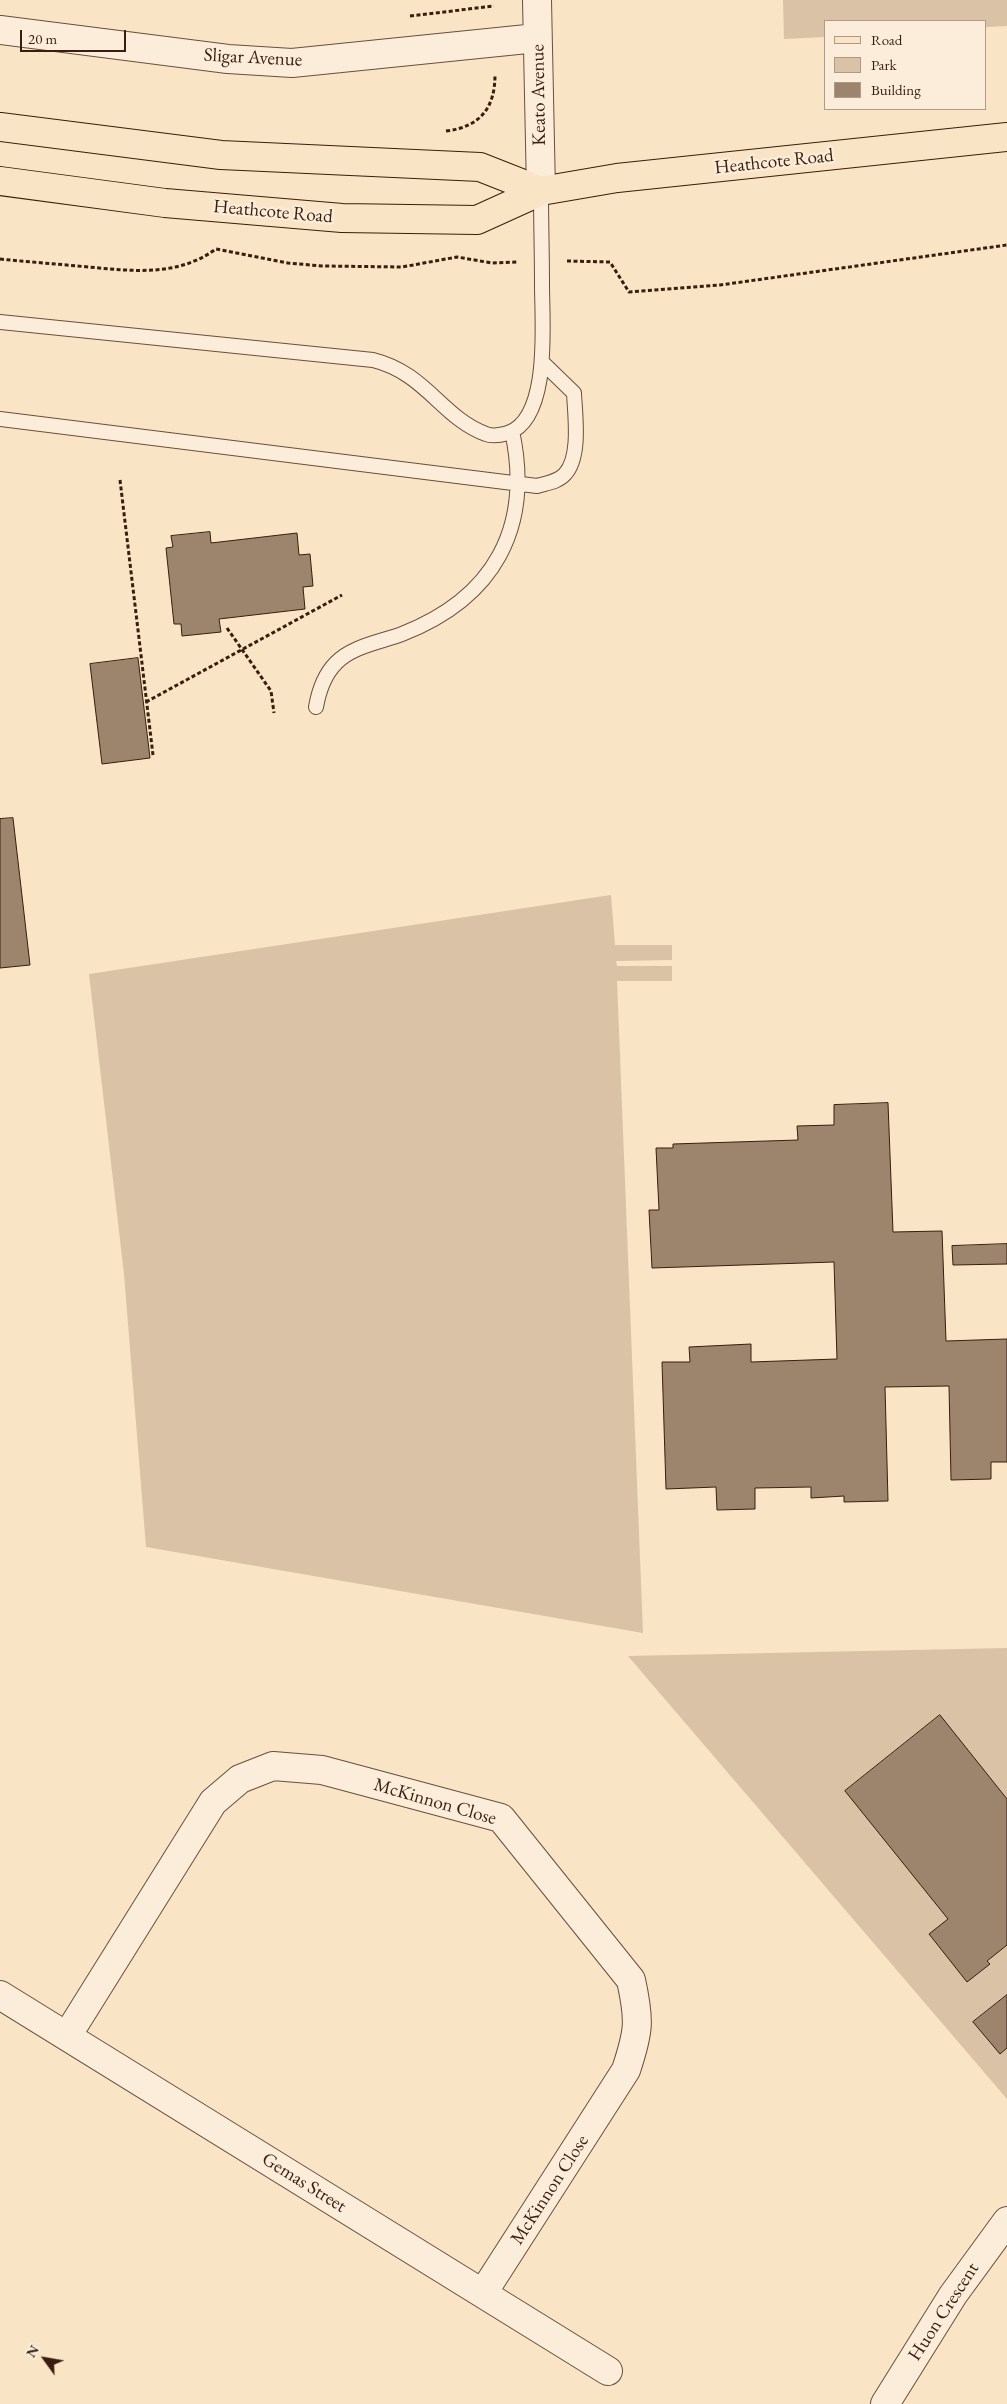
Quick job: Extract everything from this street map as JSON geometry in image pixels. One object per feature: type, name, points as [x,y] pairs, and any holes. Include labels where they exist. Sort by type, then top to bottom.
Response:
[{"type":"main road","points":[[0,127],[221,155],[480,167],[541,191]]},
{"type":"main road","name":"Heathcote Road","points":[[0,181],[165,203],[342,218],[477,220],[541,191],[617,178],[1007,137]]},
{"type":"street","name":"Keato Avenue","points":[[537,0],[541,191]]},
{"type":"street","name":"Sligar Avenue","points":[[0,30],[228,59],[282,63],[537,38]]},
{"type":"street","name":"McKinnon Close","points":[[67,2036],[213,1802],[240,1779],[273,1766],[322,1770],[501,1818],[632,1980],[638,2008],[637,2035],[626,2070],[483,2294]]},
{"type":"street","name":"Gemas Street","points":[[0,1995],[608,2371]]},
{"type":"street","name":"Huon Crescent","points":[[885,2404],[953,2295],[1007,2221]]},
{"type":"lane","points":[[0,322],[388,363],[414,378],[452,412],[476,430],[488,435],[500,436],[512,431],[522,423],[530,411],[542,362],[541,191]]},
{"type":"lane","points":[[0,419],[537,486],[554,482],[566,474],[574,459],[576,439],[574,394],[542,362]]},
{"type":"lane","points":[[316,707],[325,678],[337,662],[345,656],[421,625],[456,604],[479,586],[495,564],[508,538],[513,517],[518,460],[512,431]]},
{"type":"path","points":[[409,16],[494,6]]},
{"type":"path","points":[[440,132],[465,127],[485,113],[494,95],[495,71]]},
{"type":"path","points":[[610,262],[629,292],[720,285],[1007,245]]},
{"type":"path","points":[[0,259],[142,272],[166,270],[185,265],[202,259],[216,248],[288,263],[322,266],[402,267],[457,257],[492,263]]},
{"type":"path","points":[[120,480],[153,755]]},
{"type":"path","points":[[146,702],[342,594]]},
{"type":"path","points":[[227,628],[272,691],[274,712]]},
{"type":"green space","points":[[783,0],[1007,0],[1007,26],[987,27],[987,20],[824,20],[824,37],[784,39]]},
{"type":"green space","points":[[611,895],[615,945],[672,945],[672,960],[616,961],[617,966],[672,966],[672,981],[617,981],[643,1633],[146,1547],[124,1274],[89,974]]},
{"type":"green space","points":[[1007,1648],[1007,2099],[628,1656]]},
{"type":"building","points":[[210,532],[211,543],[297,533],[299,555],[310,554],[313,586],[303,587],[305,609],[219,619],[221,632],[182,636],[181,624],[174,624],[166,548],[173,547],[171,536]]},
{"type":"building","points":[[138,658],[150,758],[102,764],[90,664]]},
{"type":"building","points":[[13,818],[30,965],[0,968],[0,819]]},
{"type":"building","points":[[888,1103],[893,1232],[942,1231],[946,1341],[1007,1339],[1007,1462],[991,1462],[991,1479],[951,1480],[949,1386],[885,1387],[888,1501],[844,1502],[844,1496],[811,1498],[811,1487],[755,1488],[755,1509],[717,1510],[716,1487],[666,1489],[662,1362],[690,1362],[689,1347],[751,1344],[751,1362],[837,1359],[834,1262],[652,1268],[649,1210],[659,1210],[656,1148],[673,1148],[673,1144],[798,1140],[797,1126],[834,1125],[834,1105]]},
{"type":"building","points":[[1007,1244],[1007,1264],[953,1265],[952,1246]]},
{"type":"building","points":[[940,1715],[1007,1799],[1007,1945],[987,1961],[990,1964],[967,1982],[929,1934],[948,1919],[845,1791]]},
{"type":"building","points":[[1007,1995],[1007,2048],[1000,2054],[973,2022]]}]
